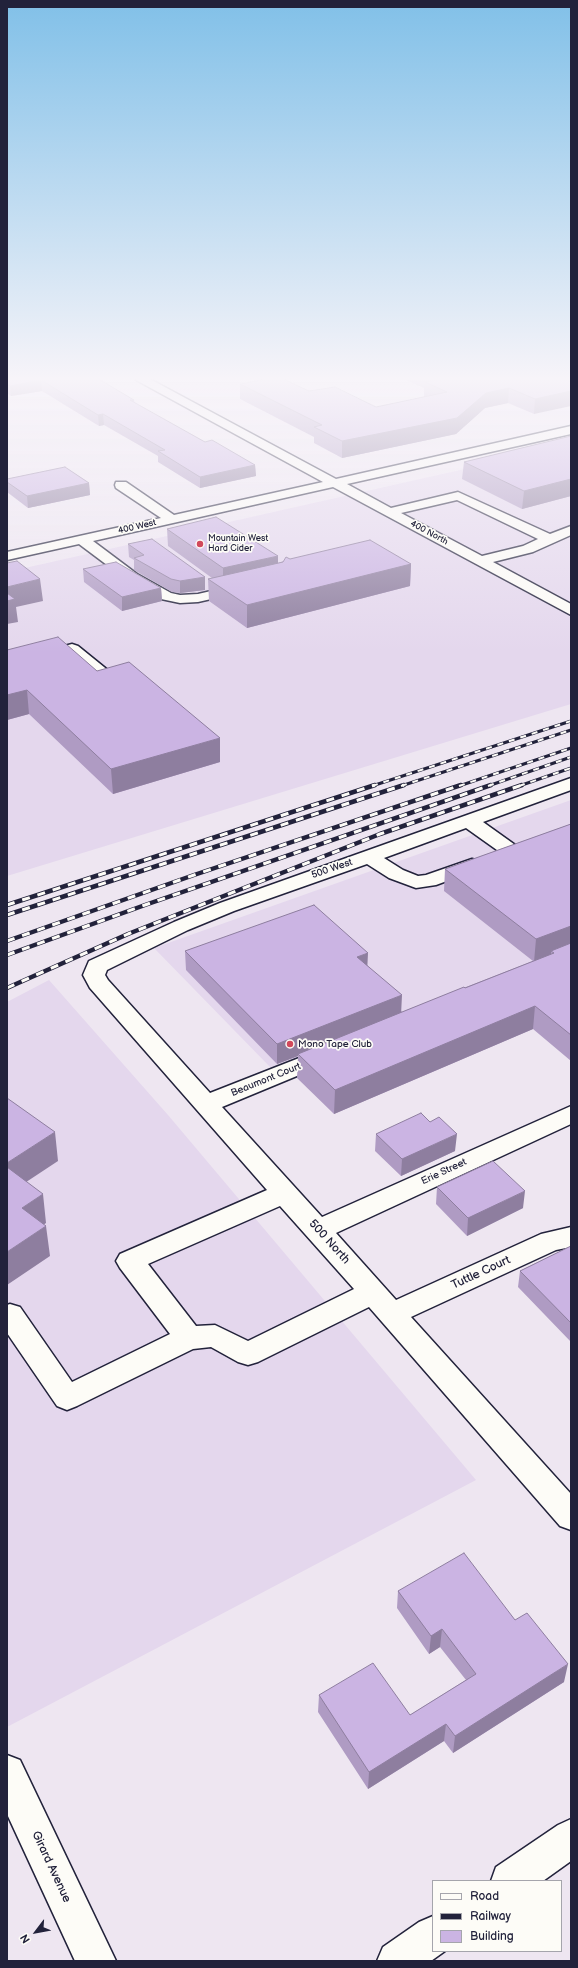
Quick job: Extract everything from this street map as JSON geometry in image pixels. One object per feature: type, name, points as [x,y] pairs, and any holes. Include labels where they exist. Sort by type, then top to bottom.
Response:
[{"type":"street","name":"400 North","points":[[310,470],[571,610]]},
{"type":"street","name":"400 West","points":[[7,556],[393,470]]},
{"type":"street","points":[[121,485],[172,519]]},
{"type":"street","points":[[390,512],[458,496],[549,539]]},
{"type":"street","points":[[133,528],[148,539]]},
{"type":"street","points":[[481,561],[528,549],[571,530]]},
{"type":"street","points":[[82,539],[132,577],[166,596],[180,599],[198,598],[215,588],[250,586]]},
{"type":"street","points":[[10,662],[72,649],[114,684]]},
{"type":"street","name":"500 West","points":[[97,966],[181,926],[227,907],[468,820],[569,786]]},
{"type":"street","points":[[368,856],[409,880],[424,882],[519,848],[468,820]]},
{"type":"street","name":"500 North","points":[[97,966],[94,974],[98,983],[571,1516]]},
{"type":"street","name":"Beaumont Court","points":[[206,1104],[342,1049]]},
{"type":"street","name":"Erie Street","points":[[318,1230],[571,1114]]},
{"type":"street","points":[[190,1338],[130,1261],[285,1193]]},
{"type":"street","name":"Tuttle Court","points":[[392,1314],[550,1241],[571,1237]]},
{"type":"street","points":[[7,1316],[10,1315],[67,1398],[190,1338],[215,1336],[248,1354],[373,1292]]},
{"type":"street","name":"Girard Avenue","points":[[7,1773],[96,1961]]},
{"type":"street","points":[[511,1880],[571,1838]]},
{"type":"street","points":[[397,1961],[432,1937]]},
{"type":"shaded area","points":[[461,470],[571,470],[571,704],[7,876],[7,572]]},
{"type":"shaded area","points":[[571,800],[571,948],[271,1068],[154,948]]},
{"type":"shaded area","points":[[49,980],[168,1115],[476,1480],[7,1727],[7,1002]]},
{"type":"building","points":[[51,470],[69,470],[89,483],[27,496],[7,482],[7,479]]},
{"type":"building","points":[[188,470],[233,470],[200,477]]},
{"type":"building","points":[[480,470],[571,470],[571,479],[524,491]]},
{"type":"building","points":[[216,517],[278,556],[223,568],[167,529]]},
{"type":"building","points":[[152,539],[205,577],[180,581],[171,579],[134,558],[144,555],[128,544]]},
{"type":"building","points":[[370,540],[411,564],[247,605],[208,579],[283,562],[286,557],[290,559]]},
{"type":"building","points":[[17,561],[40,579],[7,587],[7,563]]},
{"type":"building","points":[[116,562],[161,588],[122,597],[83,569]]},
{"type":"building","points":[[7,593],[15,599],[7,601]]},
{"type":"building","points":[[58,637],[97,671],[129,662],[220,738],[111,769],[27,690],[7,695],[7,650]]},
{"type":"building","points":[[571,824],[571,926],[536,939],[445,869]]},
{"type":"building","points":[[314,905],[368,953],[357,957],[402,995],[277,1044],[185,951]]},
{"type":"building","points":[[571,943],[571,1035],[535,1006],[335,1090],[298,1054],[464,987],[465,988],[554,953],[551,951]]},
{"type":"building","points":[[7,1098],[55,1132],[7,1163]]},
{"type":"building","points":[[421,1113],[430,1122],[439,1117],[457,1134],[402,1159],[376,1134]]},
{"type":"building","points":[[493,1161],[525,1191],[468,1218],[437,1187]]},
{"type":"building","points":[[7,1167],[43,1194],[22,1208],[46,1226],[7,1252]]},
{"type":"building","points":[[571,1246],[571,1323],[520,1271]]},
{"type":"building","points":[[464,1553],[515,1620],[527,1613],[568,1664],[455,1736],[446,1724],[369,1772],[319,1695],[373,1663],[410,1715],[476,1674],[442,1629],[431,1636],[398,1591]]},
{"type":"railway","points":[[372,786],[571,721]]},
{"type":"railway","points":[[401,786],[571,730]]},
{"type":"railway","points":[[459,786],[571,748]]},
{"type":"railway","points":[[488,786],[571,757]]},
{"type":"railway","points":[[519,786],[571,768]]},
{"type":"railway","points":[[7,905],[375,785]]},
{"type":"railway","points":[[7,915],[404,785]]},
{"type":"railway","points":[[7,941],[194,875],[461,785]]},
{"type":"railway","points":[[7,955],[145,905],[491,785]]},
{"type":"railway","points":[[7,988],[128,934],[380,834],[522,785]]},
{"type":"place","name":"Mountain West Hard Cider","points":[[200,544]]},
{"type":"place","name":"Mono Tape Club","points":[[290,1044]]}]
